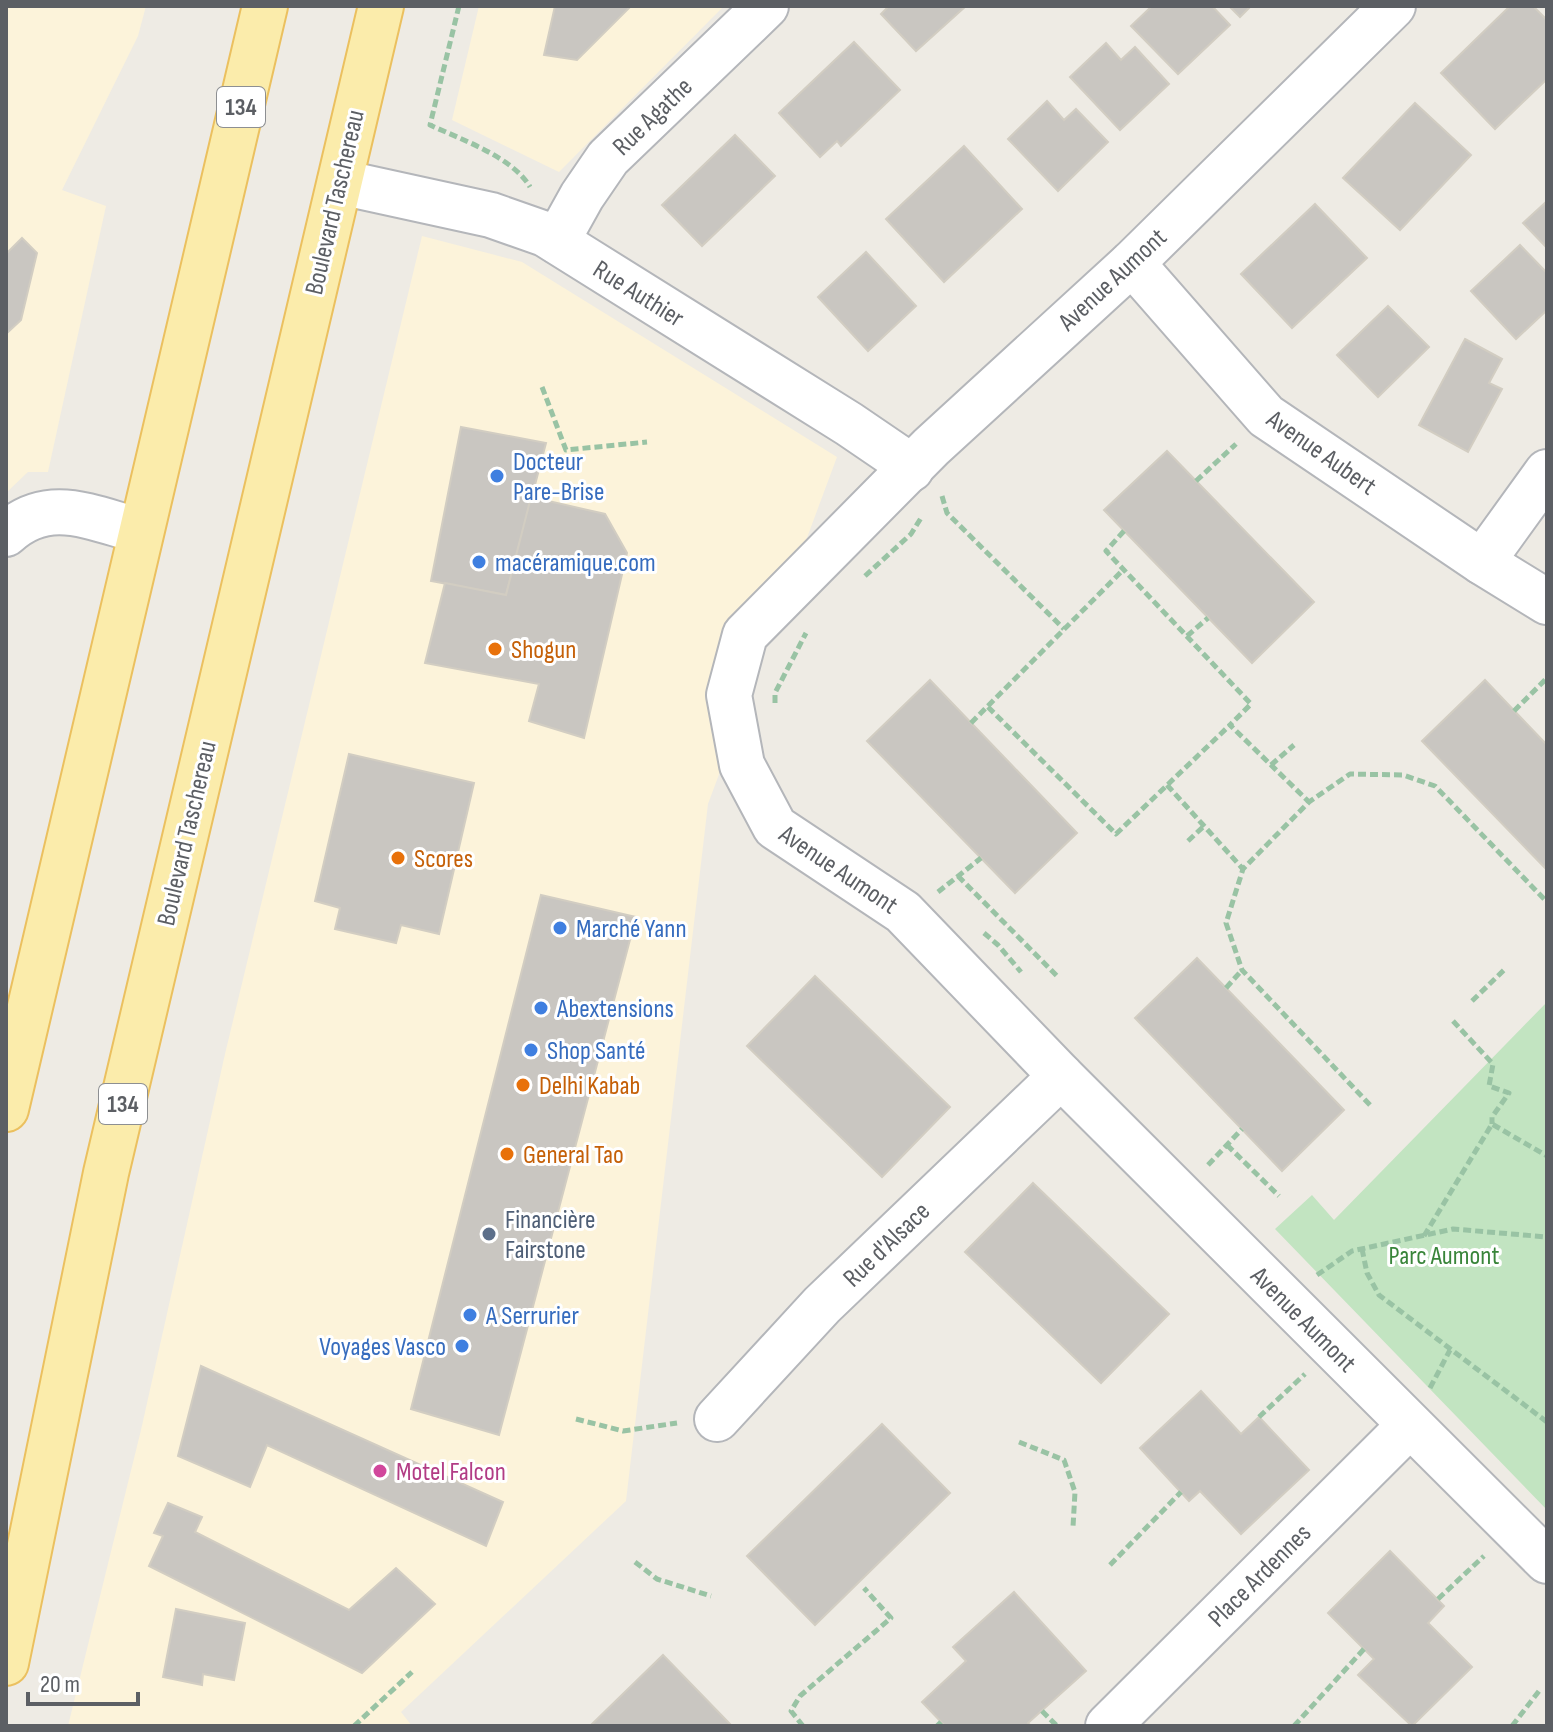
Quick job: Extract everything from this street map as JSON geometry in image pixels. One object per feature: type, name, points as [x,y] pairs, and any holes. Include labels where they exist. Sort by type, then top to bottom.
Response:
[{"type":"main road","name":"134","points":[[6,1109],[265,6]]},
{"type":"main road","name":"Boulevard Taschereau","points":[[6,1663],[106,1173],[381,6]]},
{"type":"street","name":"Rue Agathe","points":[[557,241],[608,158],[766,6]]},
{"type":"street","name":"Avenue Aumont","points":[[1393,6],[1132,263],[953,426],[926,483],[745,635],[729,695],[742,765],[775,827],[903,912],[1061,1076],[1547,1561]]},
{"type":"street","name":"Rue Authier","points":[[340,182],[491,215],[531,228],[557,241],[849,424],[896,456],[926,483]]},
{"type":"street","name":"Avenue Aubert","points":[[1132,263],[1266,416],[1482,562],[1547,602]]},
{"type":"street","points":[[1482,562],[1547,472]]},
{"type":"street","points":[[6,534],[31,515],[51,511],[141,531]]},
{"type":"street","name":"Rue d'Alsace","points":[[717,1419],[822,1305],[1061,1076]]},
{"type":"street","name":"Place Ardennes","points":[[1108,1726],[1410,1425]]},
{"type":"path","points":[[459,6],[430,125],[469,142],[514,169],[535,195]]},
{"type":"path","points":[[542,387],[566,450],[647,442]]},
{"type":"path","points":[[1196,481],[1266,416]]},
{"type":"path","points":[[926,483],[952,486]]},
{"type":"path","points":[[926,483],[932,506]]},
{"type":"path","points":[[926,483],[947,513],[1064,629]]},
{"type":"path","points":[[855,585],[911,534],[923,515]]},
{"type":"path","points":[[988,707],[1116,834],[1251,704],[1106,551],[1124,531]]},
{"type":"path","points":[[971,723],[1124,569]]},
{"type":"path","points":[[1187,636],[1208,618]]},
{"type":"path","points":[[774,708],[775,693],[811,625]]},
{"type":"path","points":[[1514,711],[1547,678]]},
{"type":"path","points":[[1230,725],[1309,802]]},
{"type":"path","points":[[1271,765],[1294,745]]},
{"type":"path","points":[[1370,1105],[1242,970],[1226,923],[1243,869],[1309,802],[1350,774],[1403,775],[1435,786],[1547,902]]},
{"type":"path","points":[[1167,785],[1243,869]]},
{"type":"path","points":[[1188,841],[1204,826]]},
{"type":"path","points":[[945,903],[934,894],[981,858]]},
{"type":"path","points":[[958,876],[1057,976]]},
{"type":"path","points":[[977,928],[998,945],[1023,974]]},
{"type":"path","points":[[1226,988],[1242,970]]},
{"type":"path","points":[[1472,1001],[1504,970]]},
{"type":"path","points":[[1423,1236],[1509,1093],[1489,1086],[1493,1064],[1453,1021]]},
{"type":"path","points":[[1492,1124],[1547,1156]]},
{"type":"path","points":[[1217,1177],[1207,1166],[1242,1129]]},
{"type":"path","points":[[1227,1145],[1279,1196]]},
{"type":"path","points":[[1282,1297],[1352,1251],[1453,1229],[1547,1237]]},
{"type":"path","points":[[1362,1249],[1367,1273],[1379,1295],[1547,1422]]},
{"type":"path","points":[[1259,1417],[1333,1348]]},
{"type":"path","points":[[576,1419],[623,1431],[717,1419]]},
{"type":"path","points":[[1019,1442],[1064,1460],[1075,1492],[1073,1527]]},
{"type":"path","points":[[1110,1565],[1181,1492]]},
{"type":"path","points":[[1438,1599],[1513,1528]]},
{"type":"path","points":[[635,1562],[657,1579],[711,1596]]},
{"type":"path","points":[[803,1726],[791,1711],[800,1696],[891,1618],[864,1588]]},
{"type":"path","points":[[1294,1726],[1364,1649]]},
{"type":"path","points":[[354,1726],[412,1672]]},
{"type":"path","points":[[1512,1726],[1539,1691]]},
{"type":"path","points":[[1042,1711],[1057,1726]]},
{"type":"shaded area","points":[[6,6],[146,6],[138,36],[62,190],[106,206],[48,472],[28,472],[6,493]]},
{"type":"shaded area","points":[[479,6],[724,6],[559,172],[452,120]]},
{"type":"shaded area","points":[[422,236],[522,262],[837,457],[708,804],[626,1501],[401,1712],[412,1726],[68,1726],[141,1430],[225,1054]]},
{"type":"green space","name":"Parc Aumont","points":[[1547,1002],[1547,1510],[1275,1229],[1312,1195],[1334,1220]]},
{"type":"building","points":[[555,6],[631,6],[577,60],[544,55]]},
{"type":"building","points":[[889,6],[966,6],[916,51],[881,14]]},
{"type":"building","points":[[1152,6],[1212,6],[1230,25],[1178,74],[1131,26]]},
{"type":"building","points":[[1229,6],[1251,6],[1240,17]]},
{"type":"building","points":[[1510,6],[1533,6],[1547,20],[1547,79],[1495,129],[1441,73]]},
{"type":"building","points":[[854,42],[900,90],[841,146],[837,141],[820,157],[779,113]]},
{"type":"building","points":[[1106,43],[1121,60],[1135,47],[1169,84],[1120,130],[1070,77]]},
{"type":"building","points":[[1047,101],[1064,120],[1076,109],[1108,142],[1058,191],[1008,139]]},
{"type":"building","points":[[1415,103],[1471,155],[1400,230],[1343,178]]},
{"type":"building","points":[[735,135],[775,176],[702,246],[662,205]]},
{"type":"building","points":[[964,146],[1022,209],[944,282],[886,219]]},
{"type":"building","points":[[1547,201],[1547,248],[1523,223]]},
{"type":"building","points":[[1315,204],[1367,258],[1292,328],[1241,274]]},
{"type":"building","points":[[22,238],[37,253],[21,320],[6,334],[6,254]]},
{"type":"building","points":[[1520,245],[1547,273],[1547,310],[1516,339],[1471,291]]},
{"type":"building","points":[[866,252],[916,306],[868,351],[818,297]]},
{"type":"building","points":[[1388,306],[1429,347],[1378,397],[1337,355]]},
{"type":"building","points":[[1465,339],[1502,359],[1489,383],[1502,389],[1468,452],[1419,425]]},
{"type":"building","points":[[461,427],[546,443],[506,595],[431,581]]},
{"type":"building","points":[[1167,451],[1314,602],[1252,663],[1104,510]]},
{"type":"building","points":[[531,497],[605,514],[627,553],[584,738],[529,721],[539,684],[425,663],[445,583],[506,595]]},
{"type":"building","points":[[930,680],[1077,833],[1015,893],[867,741]]},
{"type":"building","points":[[1485,680],[1547,745],[1547,870],[1422,741]]},
{"type":"building","points":[[349,754],[474,783],[439,934],[401,925],[396,943],[335,929],[340,908],[315,901]]},
{"type":"building","points":[[541,895],[636,917],[499,1435],[411,1409]]},
{"type":"building","points":[[1197,958],[1344,1110],[1282,1171],[1135,1018]]},
{"type":"building","points":[[815,976],[950,1107],[882,1177],[747,1046]]},
{"type":"building","points":[[1033,1183],[1169,1314],[1101,1383],[965,1252]]},
{"type":"building","name":"Motel Falcon","points":[[201,1366],[503,1502],[486,1546],[267,1445],[250,1487],[178,1456]]},
{"type":"building","points":[[1201,1391],[1241,1434],[1259,1417],[1309,1470],[1241,1534],[1200,1491],[1189,1501],[1140,1448]]},
{"type":"building","points":[[882,1424],[950,1493],[815,1625],[747,1556]]},
{"type":"building","points":[[168,1503],[202,1517],[195,1532],[349,1610],[396,1568],[435,1604],[362,1673],[149,1566],[163,1536],[154,1533]]},
{"type":"building","points":[[1390,1551],[1444,1606],[1428,1623],[1472,1667],[1412,1726],[1358,1675],[1374,1659],[1328,1613]]},
{"type":"building","points":[[1014,1592],[1086,1671],[1028,1723],[1031,1726],[945,1726],[922,1702],[966,1661],[953,1647]]},
{"type":"building","points":[[176,1609],[245,1623],[234,1680],[203,1674],[202,1685],[163,1677]]},
{"type":"building","points":[[663,1655],[731,1725],[590,1726]]},
{"type":"place","name":"Docteur Pare-Brise","points":[[497,476]]},
{"type":"place","name":"macéramique.com","points":[[479,562]]},
{"type":"place","name":"Shogun","points":[[495,649]]},
{"type":"place","name":"Scores","points":[[398,858]]},
{"type":"place","name":"Marché Yann","points":[[560,928]]},
{"type":"place","name":"Abextensions","points":[[541,1008]]},
{"type":"place","name":"Shop Santé","points":[[531,1050]]},
{"type":"place","name":"Delhi Kabab","points":[[523,1085]]},
{"type":"place","name":"General Tao","points":[[507,1154]]},
{"type":"place","name":"Financière Fairstone","points":[[489,1234]]},
{"type":"place","name":"A Serrurier","points":[[470,1315]]},
{"type":"place","name":"Voyages Vasco","points":[[462,1346]]},
{"type":"place","name":"Motel Falcon","points":[[380,1471]]}]
